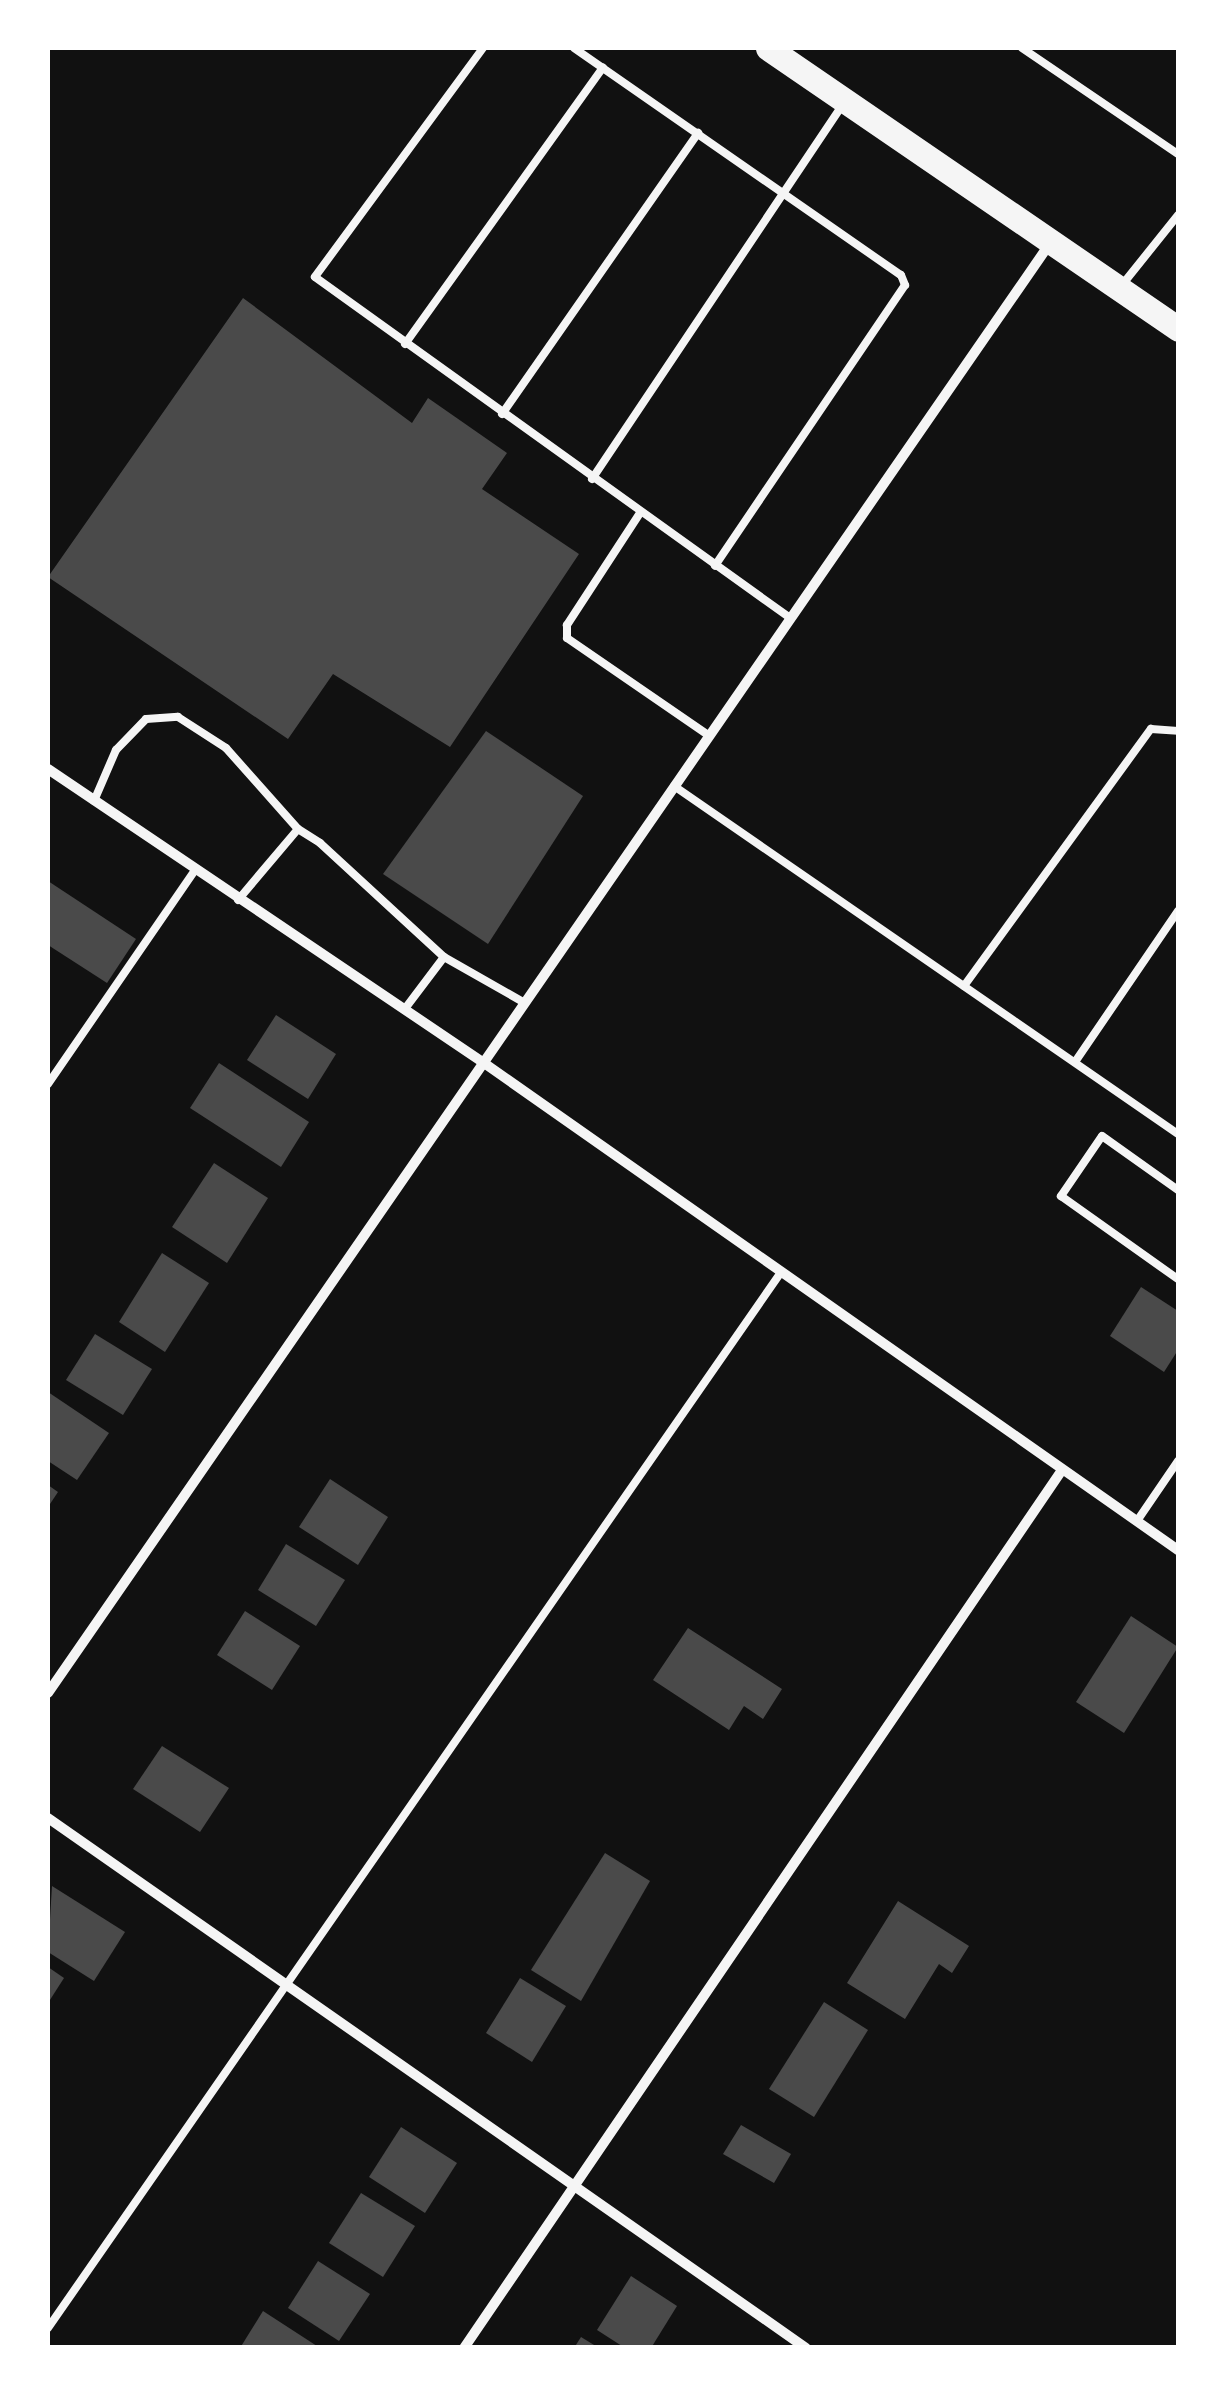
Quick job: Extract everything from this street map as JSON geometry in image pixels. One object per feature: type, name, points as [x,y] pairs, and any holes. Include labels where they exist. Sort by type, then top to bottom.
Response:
[{"type":"main road","points":[[768,48],[796,55],[845,100],[1178,329]]},
{"type":"street","points":[[48,1694],[1051,241]]},
{"type":"street","points":[[48,769],[484,1063],[1178,1550]]},
{"type":"street","points":[[464,2348],[576,2189],[1062,1470]]},
{"type":"street","points":[[48,1818],[806,2348]]},
{"type":"lane","points":[[482,48],[315,277],[790,618]]},
{"type":"lane","points":[[574,48],[901,274],[905,284],[715,566]]},
{"type":"lane","points":[[1022,48],[1178,154]]},
{"type":"lane","points":[[405,344],[603,67]]},
{"type":"lane","points":[[592,479],[845,100]]},
{"type":"lane","points":[[502,414],[698,133]]},
{"type":"lane","points":[[1120,288],[1178,215]]},
{"type":"lane","points":[[640,512],[567,625],[566,638],[708,735]]},
{"type":"lane","points":[[94,801],[116,750],[146,720],[178,717],[226,748],[298,829],[418,927],[444,958],[525,1003]]},
{"type":"lane","points":[[964,986],[1151,729],[1178,731]]},
{"type":"lane","points":[[674,786],[1178,1134]]},
{"type":"lane","points":[[238,900],[298,829]]},
{"type":"lane","points":[[48,1084],[195,870]]},
{"type":"lane","points":[[1075,1062],[1178,911]]},
{"type":"lane","points":[[404,1010],[444,958]]},
{"type":"lane","points":[[1178,1190],[1102,1136],[1061,1196],[1178,1279]]},
{"type":"lane","points":[[48,2328],[781,1272]]},
{"type":"lane","points":[[1137,1521],[1178,1461]]},
{"type":"building","points":[[243,298],[412,423],[428,398],[507,453],[482,489],[579,554],[450,747],[333,674],[288,739],[48,577]]},
{"type":"building","points":[[486,731],[583,796],[488,944],[383,874]]},
{"type":"building","points":[[48,881],[136,939],[107,983],[48,945]]},
{"type":"building","points":[[276,1015],[336,1054],[308,1099],[247,1060]]},
{"type":"building","points":[[219,1063],[309,1122],[281,1167],[190,1108]]},
{"type":"building","points":[[214,1163],[268,1198],[227,1263],[172,1227]]},
{"type":"building","points":[[162,1253],[209,1283],[165,1352],[119,1322]]},
{"type":"building","points":[[1141,1287],[1178,1311],[1178,1350],[1164,1372],[1110,1336]]},
{"type":"building","points":[[95,1334],[152,1369],[123,1415],[66,1380]]},
{"type":"building","points":[[48,1392],[109,1433],[77,1480],[48,1461]]},
{"type":"building","points":[[330,1479],[388,1517],[358,1565],[299,1527]]},
{"type":"building","points":[[48,1485],[58,1492],[48,1507]]},
{"type":"building","points":[[286,1544],[345,1580],[316,1626],[258,1590]]},
{"type":"building","points":[[245,1611],[300,1646],[272,1690],[217,1655]]},
{"type":"building","points":[[1131,1616],[1178,1647],[1124,1733],[1076,1702]]},
{"type":"building","points":[[688,1628],[782,1689],[763,1719],[744,1706],[729,1730],[653,1680]]},
{"type":"building","points":[[162,1746],[229,1788],[200,1832],[133,1789]]},
{"type":"building","points":[[605,1853],[650,1881],[581,2001],[531,1970]]},
{"type":"building","points":[[52,1886],[125,1932],[94,1981],[48,1952]]},
{"type":"building","points":[[898,1901],[969,1946],[952,1973],[939,1964],[905,2019],[847,1983]]},
{"type":"building","points":[[48,1967],[64,1978],[48,2003]]},
{"type":"building","points":[[520,1978],[566,2006],[532,2062],[486,2033]]},
{"type":"building","points":[[824,2002],[868,2030],[814,2117],[769,2089]]},
{"type":"building","points":[[741,2125],[791,2154],[774,2183],[723,2154]]},
{"type":"building","points":[[401,2127],[457,2163],[425,2213],[369,2177]]},
{"type":"building","points":[[361,2193],[415,2226],[383,2277],[329,2243]]},
{"type":"building","points":[[318,2261],[370,2294],[339,2341],[288,2308]]},
{"type":"building","points":[[631,2276],[677,2306],[651,2348],[625,2348],[597,2330]]},
{"type":"building","points":[[263,2311],[320,2348],[240,2348]]},
{"type":"building","points":[[581,2337],[599,2348],[574,2348]]}]
